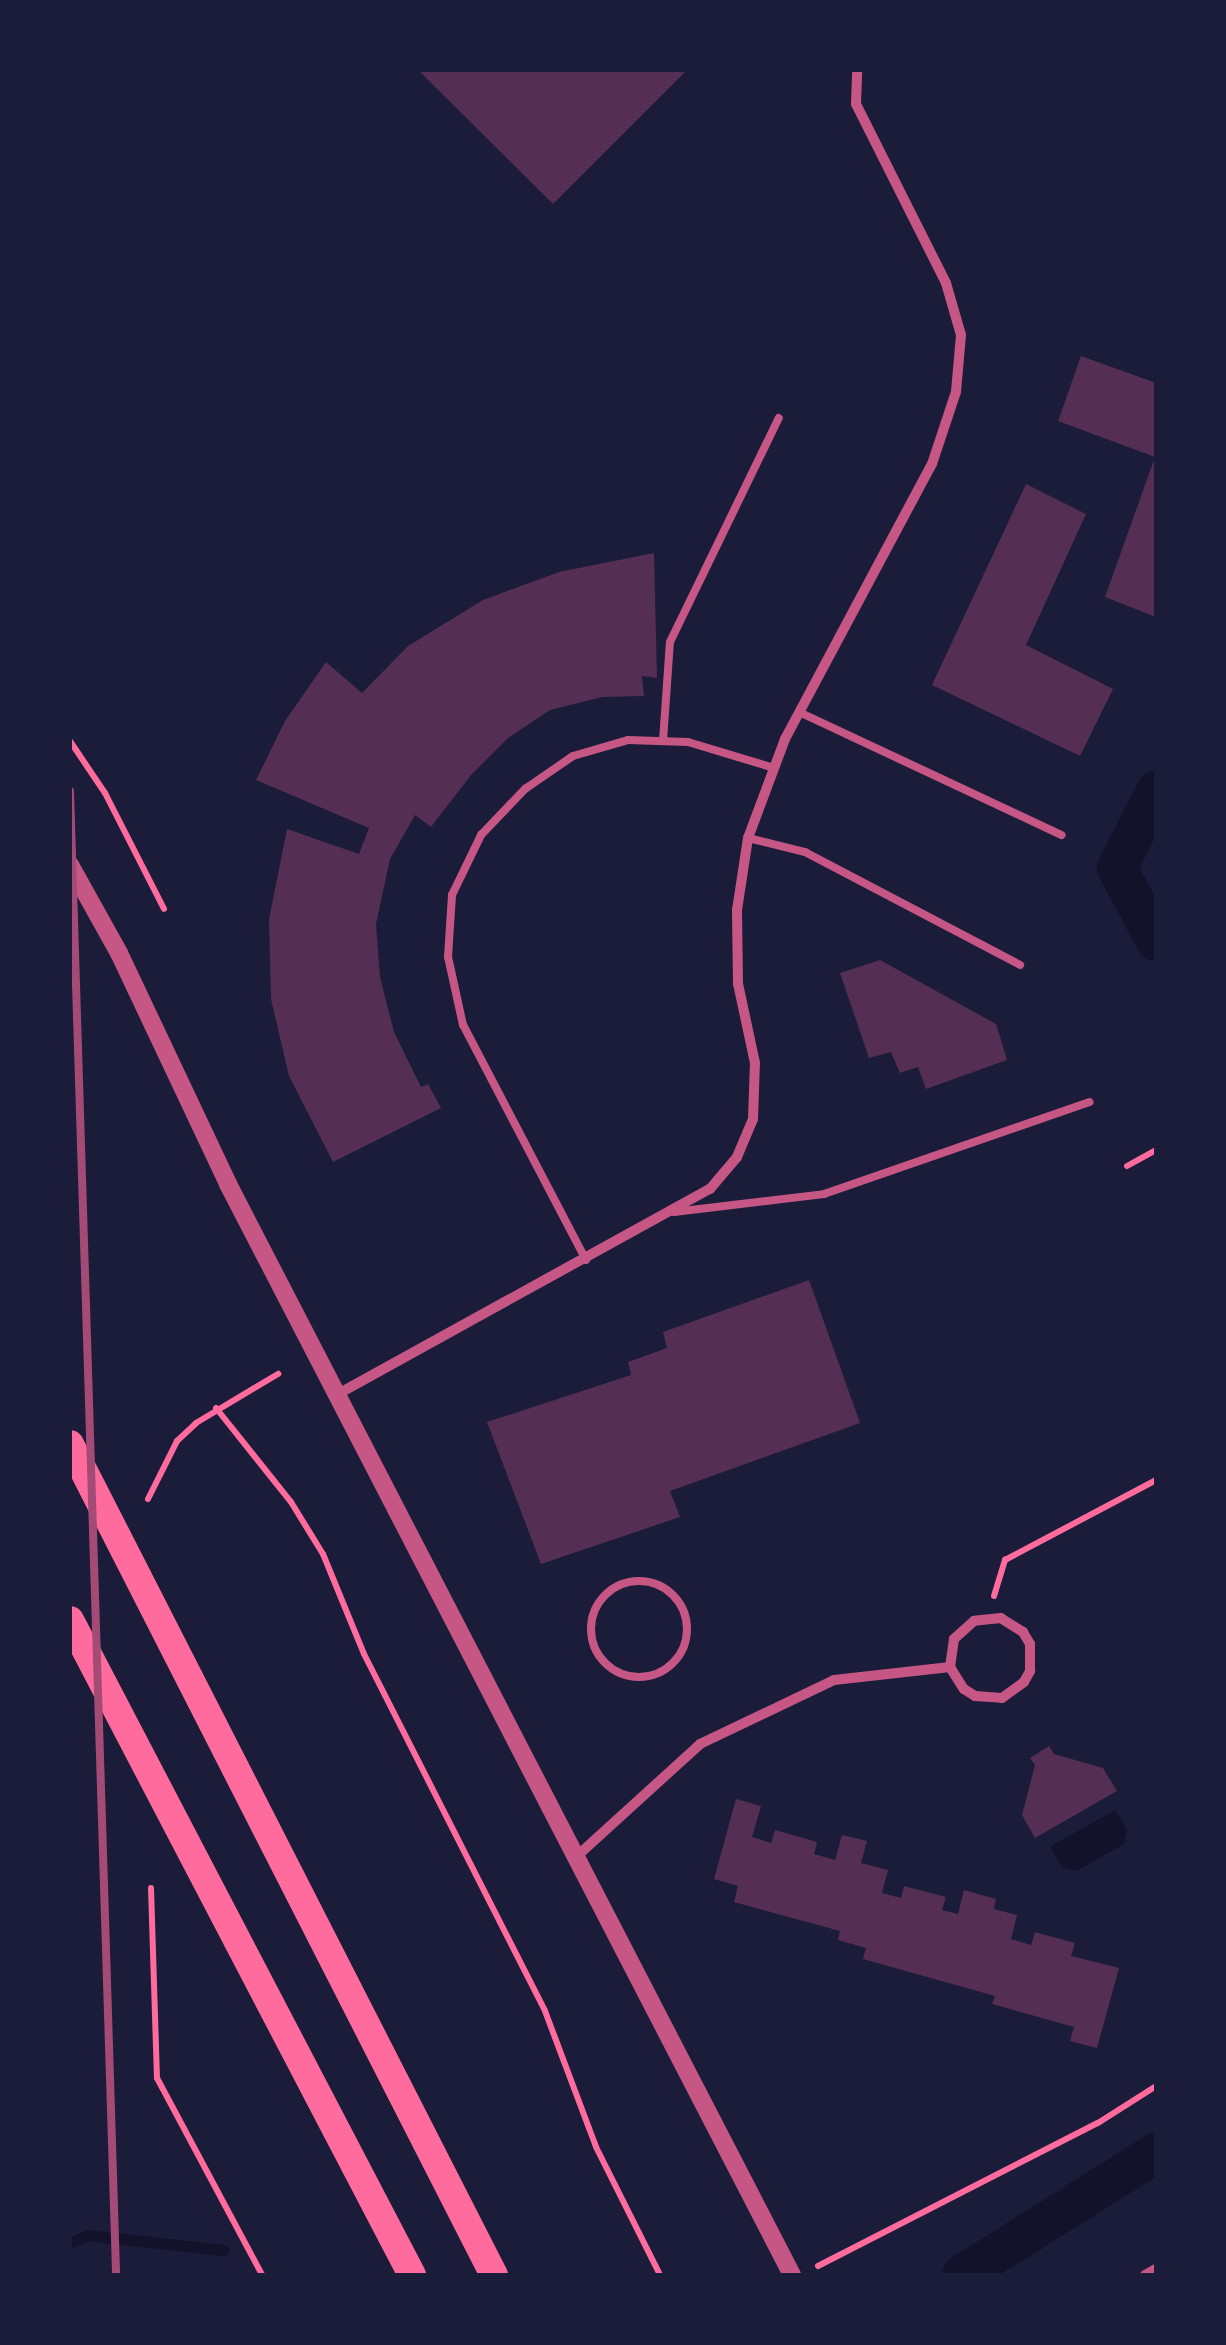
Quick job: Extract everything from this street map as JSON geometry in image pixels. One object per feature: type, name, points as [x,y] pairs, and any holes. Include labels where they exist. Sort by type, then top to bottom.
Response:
[{"type":"highway","points":[[70,1444],[494,2275]]},
{"type":"highway","points":[[70,1620],[412,2275]]},
{"type":"street","points":[[338,1394],[710,1189],[737,1157],[753,1119],[755,1063],[738,984],[736,910],[748,838],[771,768],[932,464],[956,392],[961,335],[946,283],[856,104],[857,70]]},
{"type":"street","points":[[70,866],[119,953],[228,1184],[792,2275]]},
{"type":"street","points":[[987,1618],[1001,1618],[1023,1632],[1032,1657],[1024,1682],[1002,1698],[976,1696],[964,1689],[950,1666],[954,1639],[974,1621],[987,1618]]},
{"type":"street","points":[[576,1856],[700,1744],[834,1680],[950,1666]]},
{"type":"street","points":[[1145,2275],[1156,2269]]},
{"type":"lane","points":[[663,741],[670,642],[779,418]]},
{"type":"lane","points":[[799,712],[1062,835]]},
{"type":"lane","points":[[586,1260],[463,1025],[448,957],[452,895],[481,834],[524,790],[572,756],[628,740],[688,742],[771,768]]},
{"type":"lane","points":[[748,838],[806,852],[1020,964]]},
{"type":"lane","points":[[674,1212],[824,1194],[1090,1102]]},
{"type":"lane","points":[[641,1580],[670,1591],[686,1616],[688,1630],[685,1645],[667,1668],[639,1677],[624,1674],[600,1658],[591,1629],[600,1600],[625,1582],[641,1580]]},
{"type":"path","points":[[70,741],[105,793],[164,908]]},
{"type":"path","points":[[1127,1166],[1156,1150]]},
{"type":"path","points":[[148,1499],[177,1442],[216,1408],[278,1374]]},
{"type":"path","points":[[216,1408],[291,1502],[322,1554],[364,1654],[545,2012],[596,2146],[660,2275]]},
{"type":"path","points":[[987,1618],[1005,1560],[1156,1480]]},
{"type":"path","points":[[150,1888],[158,2078],[262,2275]]},
{"type":"path","points":[[830,2263],[1098,2123],[1156,2086]]},
{"type":"shaded area","points":[[1115,1810],[1127,1830],[1124,1844],[1076,1871],[1062,1867],[1050,1847]]},
{"type":"building","points":[[418,70],[687,70],[553,204]]},
{"type":"building","points":[[1081,356],[1156,383],[1156,617],[1105,597],[1155,457],[1058,421]]},
{"type":"building","points":[[1026,484],[1086,514],[1026,645],[1113,689],[1080,756],[932,685]]},
{"type":"building","points":[[654,553],[657,678],[642,676],[644,696],[602,697],[550,710],[508,738],[471,775],[431,827],[415,815],[390,859],[376,924],[380,977],[394,1032],[421,1087],[428,1084],[441,1108],[333,1162],[289,1076],[271,999],[269,919],[287,829],[359,854],[369,828],[256,780],[285,721],[326,662],[362,693],[408,646],[483,600],[559,572]]},
{"type":"building","points":[[880,960],[996,1024],[1007,1060],[926,1089],[918,1067],[900,1073],[891,1052],[869,1058],[840,973]]},
{"type":"building","points":[[809,1280],[860,1423],[670,1491],[680,1517],[541,1564],[487,1422],[631,1375],[628,1362],[667,1348],[663,1332]]},
{"type":"building","points":[[1049,1746],[1054,1754],[1103,1768],[1117,1791],[1035,1838],[1022,1815],[1035,1765],[1030,1758]]},
{"type":"building","points":[[736,1799],[761,1806],[752,1837],[771,1843],[775,1830],[817,1842],[814,1854],[835,1860],[842,1835],[867,1841],[861,1863],[888,1870],[882,1893],[901,1898],[904,1886],[946,1897],[942,1910],[958,1914],[964,1890],[996,1899],[994,1909],[1017,1915],[1011,1939],[1031,1945],[1035,1932],[1075,1943],[1071,1956],[1119,1968],[1097,2048],[1070,2041],[1074,2027],[992,2004],[995,1996],[863,1959],[866,1948],[838,1940],[840,1931],[734,1902],[738,1886],[714,1879]]},
{"type":"waterway","points":[[1156,791],[1117,868],[1156,941]]},
{"type":"waterway","points":[[962,2275],[1156,2153]]},
{"type":"waterway","points":[[70,2243],[87,2235],[223,2250]]},
{"type":"railway","points":[[70,791],[116,2275]]}]
